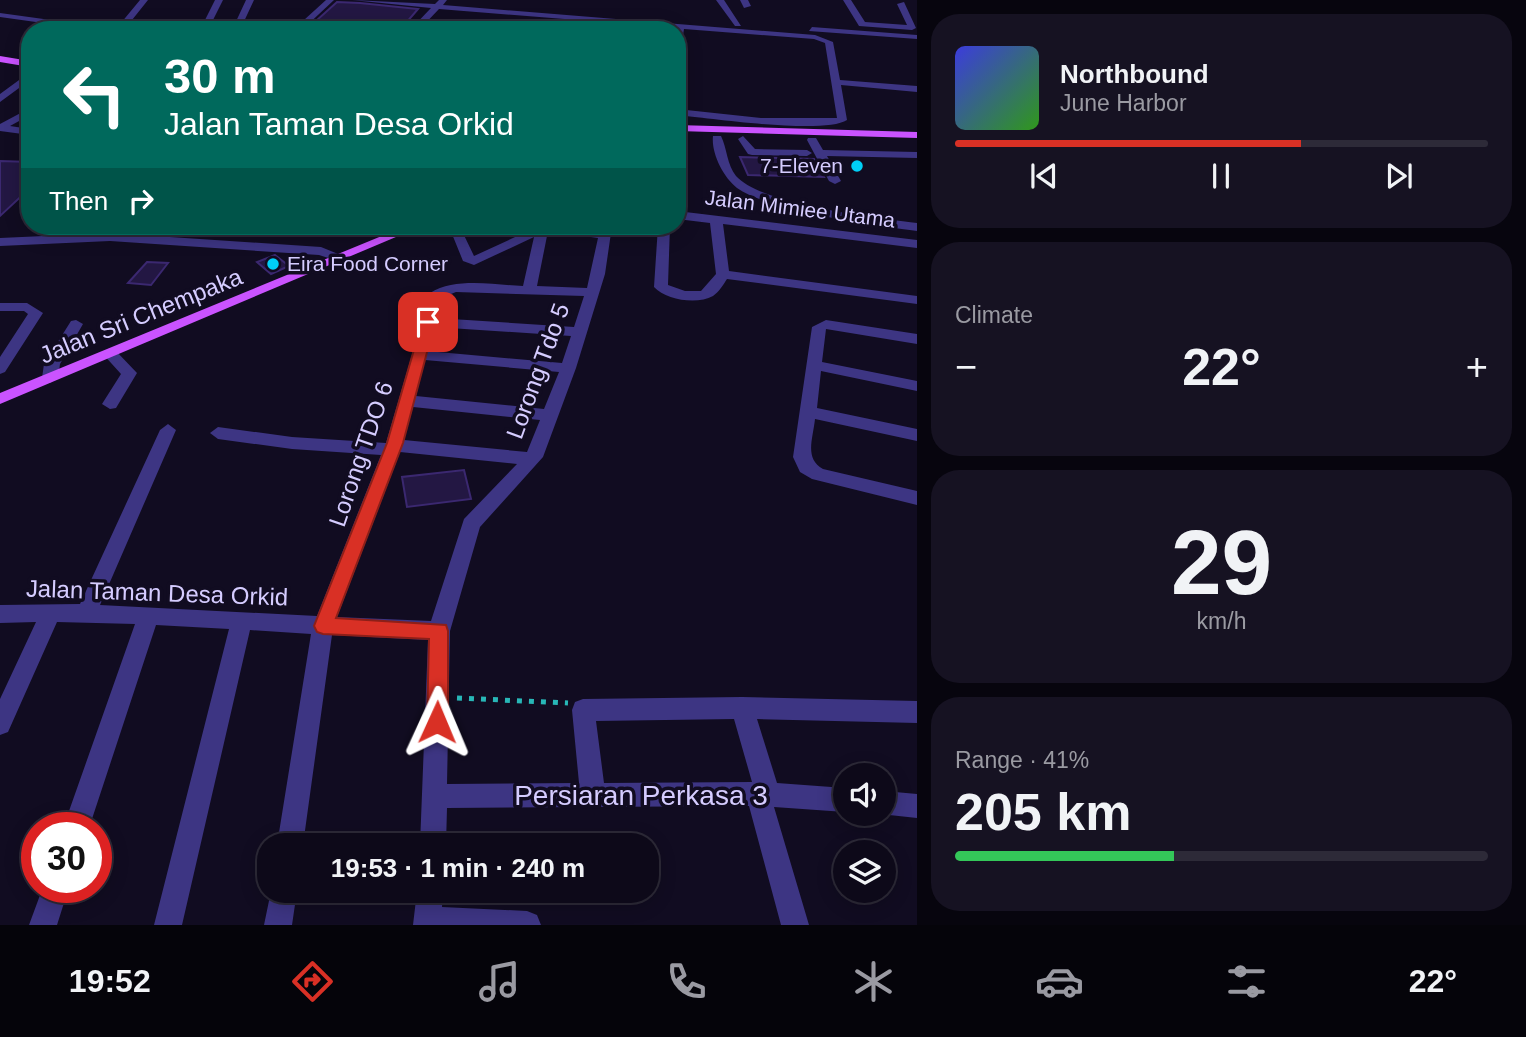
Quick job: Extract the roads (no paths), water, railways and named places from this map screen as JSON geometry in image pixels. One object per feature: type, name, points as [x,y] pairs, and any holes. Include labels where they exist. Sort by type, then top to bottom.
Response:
[{"type":"main road","points":[[0,54],[21,57]]},
{"type":"main road","points":[[0,59],[21,62]]},
{"type":"main road","points":[[686,130],[743,139],[917,143]]},
{"type":"main road","points":[[686,138],[717,134],[917,135]]},
{"type":"main road","name":"Jalan Sri Chempaka","points":[[0,399],[395,235]]},
{"type":"street","points":[[127,21],[144,0]]},
{"type":"street","points":[[208,21],[219,0]]},
{"type":"street","points":[[241,21],[250,0]]},
{"type":"street","points":[[307,21],[330,0]]},
{"type":"street","points":[[356,0],[479,1],[738,24],[875,30],[912,28],[901,5],[915,6]]},
{"type":"street","points":[[720,0],[738,24]]},
{"type":"street","points":[[847,0],[861,24],[875,30],[917,37]]},
{"type":"street","points":[[439,2],[523,13],[626,21]]},
{"type":"street","points":[[422,21],[439,2]]},
{"type":"street","points":[[518,21],[523,13]]},
{"type":"street","points":[[0,15],[45,21]]},
{"type":"street","points":[[686,26],[827,40],[842,120],[761,121],[686,113]]},
{"type":"street","points":[[0,99],[21,82]]},
{"type":"street","points":[[835,82],[917,89]]},
{"type":"street","points":[[0,128],[21,116]]},
{"type":"street","points":[[0,128],[21,131]]},
{"type":"street","points":[[717,134],[730,177],[753,192],[870,220],[917,227]]},
{"type":"street","points":[[743,139],[752,152],[916,157]]},
{"type":"street","points":[[812,141],[813,153],[835,181]]},
{"type":"street","points":[[903,142],[916,157]]},
{"type":"street","name":"Jalan Mimiee Utama","points":[[686,216],[917,244]]},
{"type":"street","points":[[663,235],[660,284],[664,290],[706,294],[723,274],[716,218]]},
{"type":"street","points":[[458,235],[468,258],[474,261],[529,235]]},
{"type":"street","points":[[544,235],[530,290],[592,292]]},
{"type":"street","name":"Lorong Tdo 5","points":[[439,631],[469,527],[532,459],[568,368],[592,292],[605,235]]},
{"type":"street","points":[[0,242],[110,237],[213,238],[321,251],[341,258]]},
{"type":"street","points":[[723,274],[917,300]]},
{"type":"street","name":"Lorong TDO 6","points":[[292,833],[323,626],[393,448],[435,296],[446,289],[530,290]]},
{"type":"street","points":[[0,307],[32,308],[36,313],[0,369]]},
{"type":"street","points":[[428,322],[579,332]]},
{"type":"street","points":[[50,378],[52,364],[76,324]]},
{"type":"street","points":[[917,339],[838,325],[826,324],[819,327],[803,462],[811,471],[821,475],[917,498]]},
{"type":"street","points":[[110,353],[130,373],[110,404]]},
{"type":"street","points":[[420,355],[568,368]]},
{"type":"street","points":[[813,365],[917,386]]},
{"type":"street","points":[[407,401],[550,415]]},
{"type":"street","points":[[807,412],[917,435]]},
{"type":"street","points":[[86,613],[168,430]]},
{"type":"street","points":[[218,433],[292,443],[532,459]]},
{"type":"street","name":"Jalan Taman Desa Orkid","points":[[0,614],[86,613],[439,631]]},
{"type":"street","points":[[0,724],[51,614]]},
{"type":"street","points":[[81,812],[148,617]]},
{"type":"street","points":[[168,925],[241,622]]},
{"type":"street","points":[[434,833],[439,631]]},
{"type":"street","points":[[742,708],[795,925]]},
{"type":"street","points":[[593,794],[583,710],[742,708],[917,712]]},
{"type":"street","name":"Persiaran Perkasa 3","points":[[436,796],[763,794],[833,799]]},
{"type":"street","points":[[896,804],[917,806]]},
{"type":"street","points":[[43,925],[51,903]]},
{"type":"street","points":[[278,925],[282,903]]},
{"type":"street","points":[[428,903],[427,923],[527,925]]},
{"type":"place","name":"7-Eleven","points":[[857,166]]},
{"type":"place","name":"Eira Food Corner","points":[[273,264]]}]
